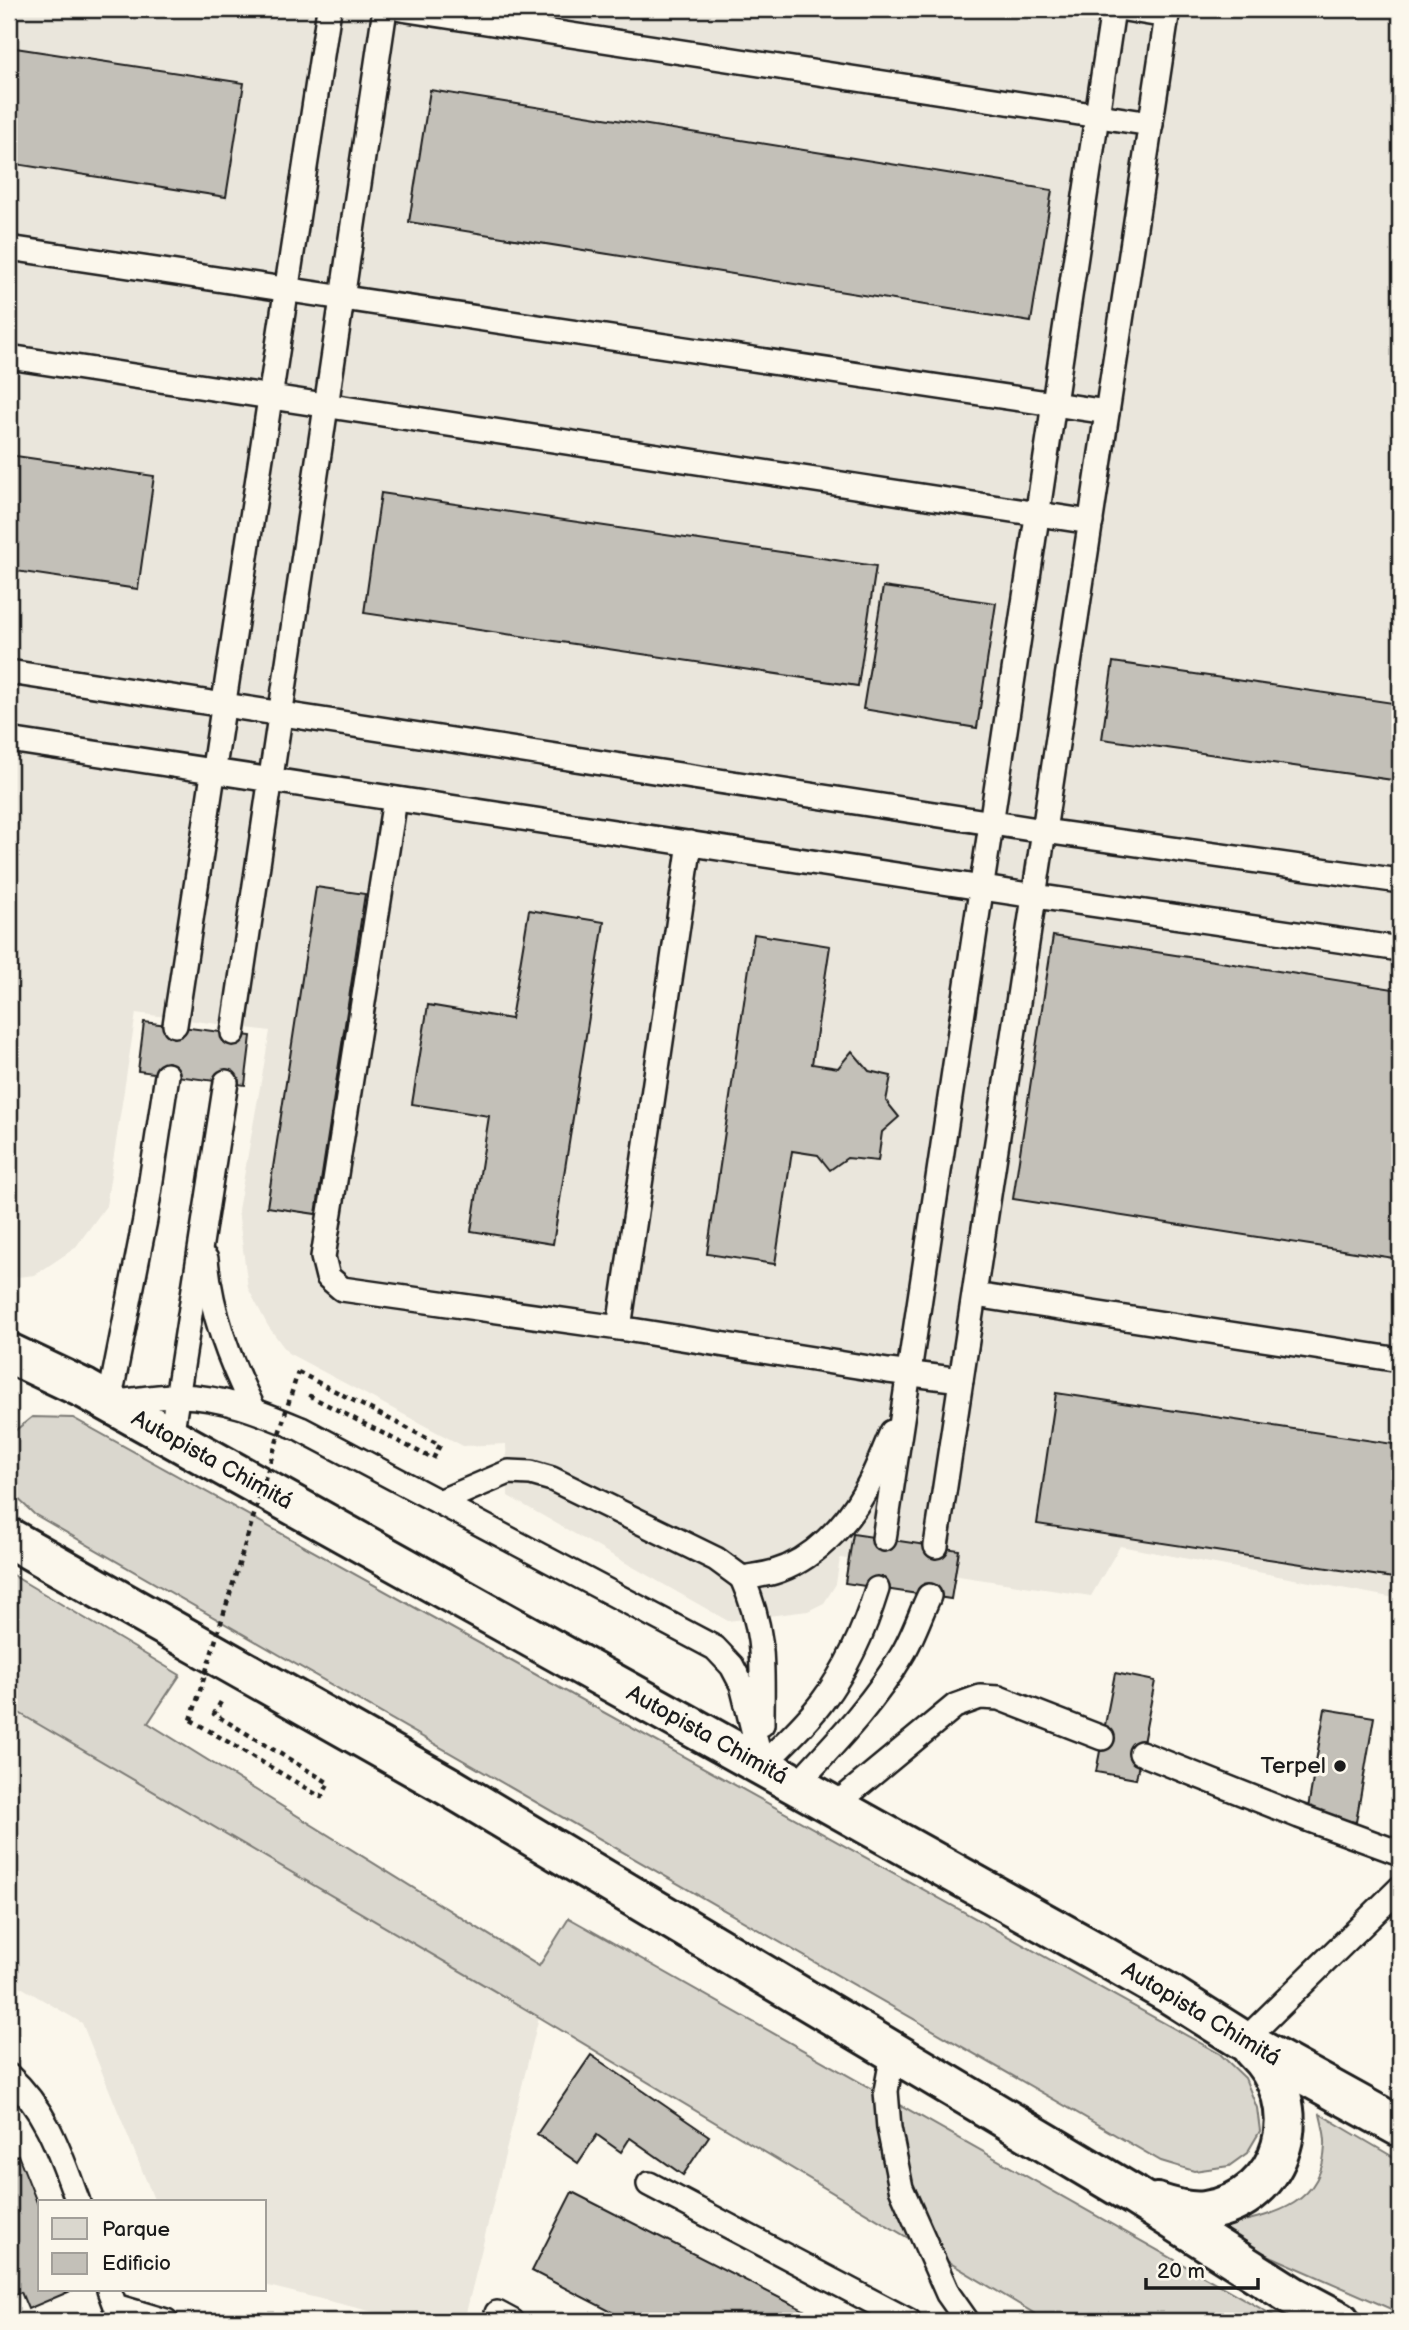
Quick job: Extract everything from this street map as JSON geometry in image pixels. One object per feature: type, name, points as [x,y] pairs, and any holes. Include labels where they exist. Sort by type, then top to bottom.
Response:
[{"type":"highway","name":"Autopista Chimitá","points":[[9,1353],[97,1396],[171,1437],[1168,1993],[1244,2041],[1400,2127]]},
{"type":"highway","points":[[9,1386],[48,1378],[97,1396]]},
{"type":"highway","points":[[10,1539],[448,1786],[1340,2321]]},
{"type":"highway","points":[[1135,2196],[1172,2208],[1204,2211],[1235,2202],[1261,2182],[1279,2156],[1287,2124],[1282,2092],[1268,2063],[1244,2041]]},
{"type":"lane","points":[[175,1026],[329,9]]},
{"type":"lane","points":[[233,1033],[386,9]]},
{"type":"lane","points":[[401,9],[1151,124]]},
{"type":"lane","points":[[884,1539],[1114,9]]},
{"type":"lane","points":[[936,1546],[1168,12],[1125,9]]},
{"type":"lane","points":[[9,248],[1107,412]]},
{"type":"lane","points":[[9,357],[1091,522]]},
{"type":"lane","points":[[9,672],[1044,831],[1400,881]]},
{"type":"lane","points":[[9,740],[1400,949]]},
{"type":"lane","points":[[395,799],[323,1257],[328,1277],[342,1289],[961,1380]]},
{"type":"lane","points":[[619,1328],[690,843]]},
{"type":"lane","points":[[167,1075],[145,1220],[97,1396],[178,1396],[226,1402],[253,1409],[301,1429],[715,1648],[732,1666],[742,1685],[762,1766]]},
{"type":"lane","points":[[171,1437],[226,1082]]},
{"type":"lane","points":[[203,1230],[217,1323],[232,1367],[253,1409]]},
{"type":"lane","points":[[975,1295],[1400,1360]]},
{"type":"lane","points":[[742,1578],[776,1572],[803,1558],[824,1542],[851,1514],[866,1489],[904,1404]]},
{"type":"lane","points":[[439,1502],[509,1472],[542,1476],[716,1559],[742,1578],[754,1606],[760,1630],[762,1766]]},
{"type":"lane","points":[[762,1766],[820,1705],[841,1676],[877,1588]]},
{"type":"lane","points":[[796,1785],[858,1717],[881,1686],[903,1654],[929,1596]]},
{"type":"lane","points":[[834,1806],[955,1706],[969,1699],[999,1698],[1102,1738]]},
{"type":"lane","points":[[1141,1753],[1400,1853]]},
{"type":"lane","points":[[1244,2041],[1400,1888]]},
{"type":"lane","points":[[893,2053],[886,2091],[889,2128],[901,2188],[948,2294],[967,2321]]},
{"type":"lane","points":[[9,2076],[41,2112],[77,2200]]},
{"type":"lane","points":[[649,2184],[909,2321]]},
{"type":"lane","points":[[110,2292],[115,2306],[166,2321]]},
{"type":"path","points":[[214,1714],[329,1783],[321,1797],[191,1720],[298,1372],[440,1445],[433,1459],[310,1396]]},
{"type":"shaded area","points":[[9,9],[1400,9],[1400,1599],[1120,1546],[1091,1596],[840,1558],[836,1584],[824,1603],[808,1611],[728,1621],[508,1496],[506,1444],[463,1446],[288,1353],[268,1326],[248,1288],[238,1210],[270,1031],[136,1013],[106,1206],[75,1248],[35,1275],[9,1278]]},
{"type":"shaded area","points":[[20,1714],[539,2017],[464,2321],[410,2321],[266,2285],[266,2200],[154,2200],[82,2023],[9,1980],[9,1733]]},
{"type":"green space","points":[[32,1417],[73,1418],[1220,2054],[1245,2078],[1257,2108],[1260,2131],[1247,2153],[1229,2166],[1194,2171],[1161,2161],[34,1514],[9,1490],[9,1438]]},
{"type":"green space","points":[[9,1573],[180,1675],[148,1723],[539,1966],[569,1918],[1283,2321],[1047,2321],[539,2017],[9,1707]]},
{"type":"green space","points":[[1320,2114],[1400,2161],[1400,2313],[1209,2229],[1268,2215],[1301,2198],[1313,2185],[1321,2168],[1325,2142]]},
{"type":"building","points":[[9,47],[244,83],[226,197],[9,163]]},
{"type":"building","points":[[430,90],[1052,190],[1031,322],[409,222]]},
{"type":"building","points":[[9,455],[154,476],[138,589],[9,570]]},
{"type":"building","points":[[381,493],[876,566],[858,686],[364,613]]},
{"type":"building","points":[[883,587],[996,603],[977,728],[863,709]]},
{"type":"building","points":[[1113,662],[1400,704],[1400,781],[1102,739]]},
{"type":"building","points":[[316,887],[365,894],[316,1214],[267,1207]]},
{"type":"building","points":[[529,910],[604,922],[553,1244],[471,1231],[489,1116],[412,1104],[428,1005],[511,1019]]},
{"type":"building","points":[[754,934],[830,946],[812,1064],[838,1068],[852,1051],[869,1071],[891,1076],[886,1101],[899,1117],[882,1132],[878,1161],[847,1158],[830,1170],[818,1155],[792,1151],[775,1264],[707,1254]]},
{"type":"building","points":[[1053,936],[1400,990],[1400,1259],[1013,1199]]},
{"type":"building","points":[[144,1022],[251,1036],[245,1085],[138,1071]]},
{"type":"building","points":[[1056,1393],[1400,1445],[1400,1579],[1037,1524]]},
{"type":"building","points":[[853,1534],[959,1550],[951,1599],[845,1583]]},
{"type":"building","points":[[1115,1673],[1155,1681],[1136,1779],[1096,1772]]},
{"type":"building","name":"Terpel","points":[[1325,1709],[1374,1717],[1356,1822],[1307,1814]]},
{"type":"building","points":[[591,2055],[709,2136],[683,2175],[630,2138],[621,2152],[597,2135],[578,2163],[537,2134]]},
{"type":"building","points":[[18,2155],[38,2205],[38,2292],[68,2292],[28,2309],[21,2292],[9,2297],[9,2159]]},
{"type":"building","points":[[572,2192],[825,2321],[629,2321],[532,2271]]},
{"type":"place","name":"Terpel","points":[[1340,1766]]}]
